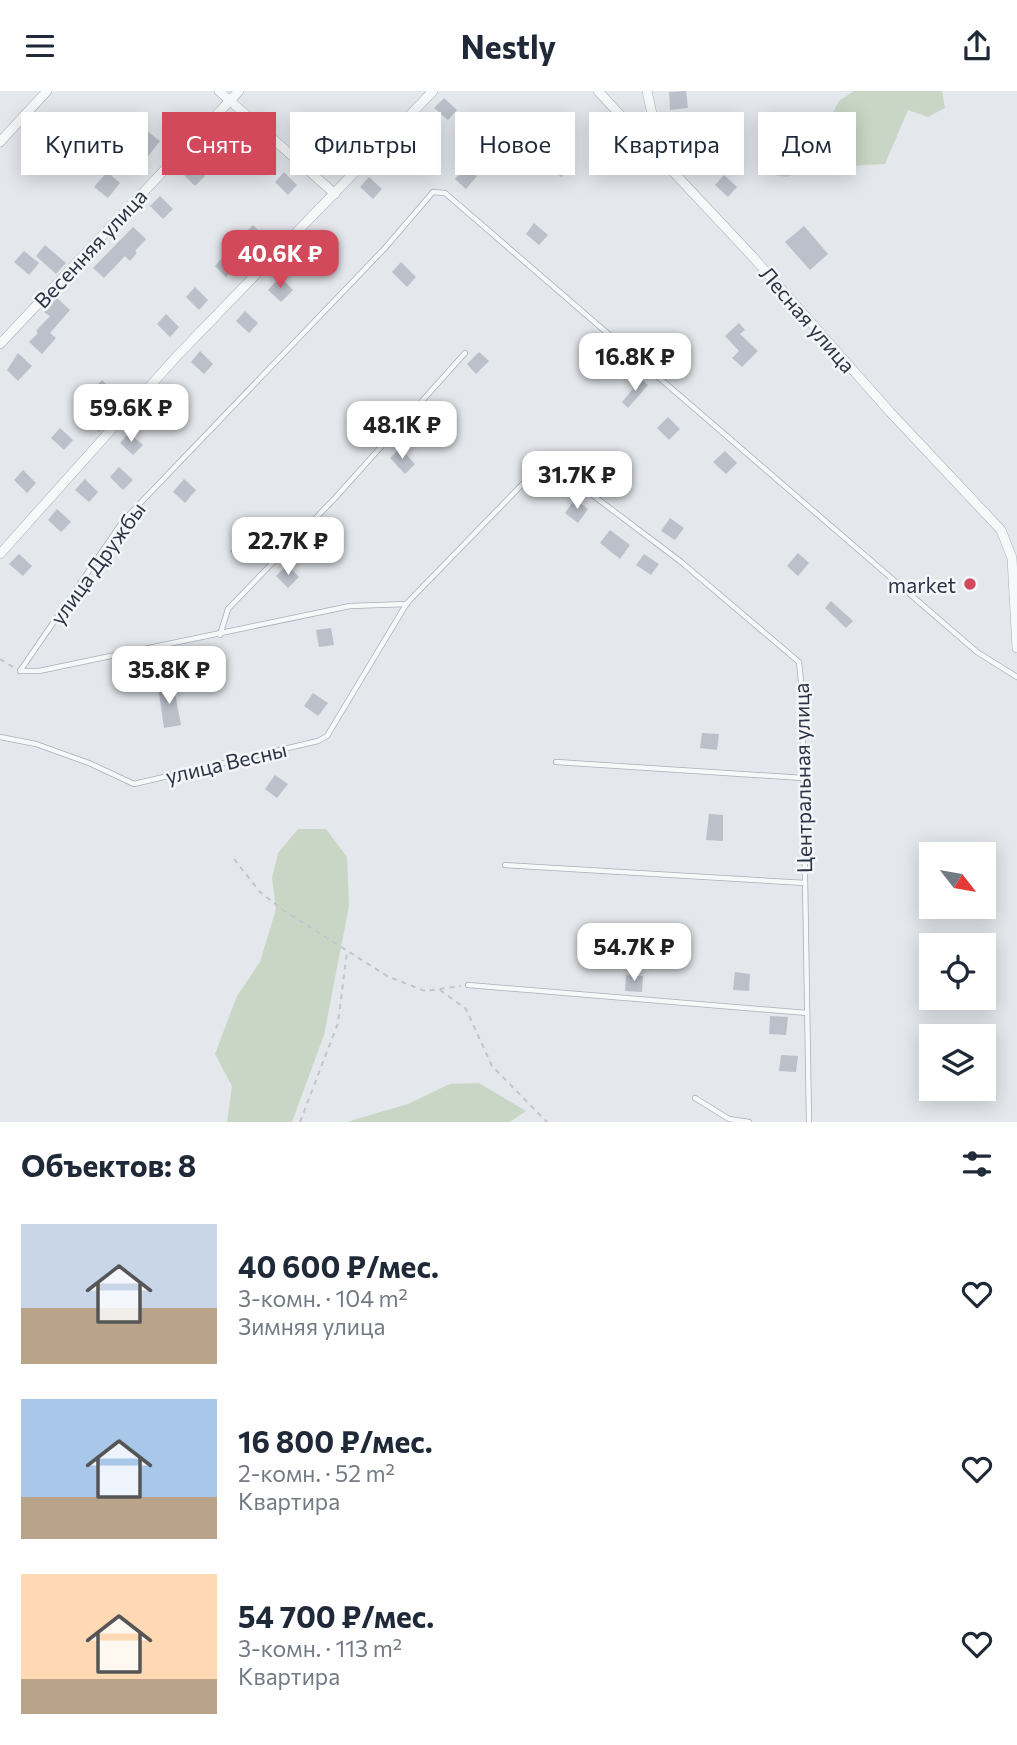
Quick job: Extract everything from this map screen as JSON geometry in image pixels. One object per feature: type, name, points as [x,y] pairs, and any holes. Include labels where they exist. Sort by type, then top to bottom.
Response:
[{"type":"street","points":[[0,142],[47,91]]},
{"type":"street","points":[[219,91],[335,194]]},
{"type":"street","name":"Весенняя улица","points":[[0,344],[239,91]]},
{"type":"street","points":[[0,554],[177,356],[433,91]]},
{"type":"street","name":"Лесная улица","points":[[598,91],[617,112]]},
{"type":"street","points":[[647,91],[652,112]]},
{"type":"street","name":"Лесная улица","points":[[676,175],[753,257],[890,412],[1002,530],[1012,558],[1017,648]]},
{"type":"lane","name":"улица Дружбы","points":[[20,671],[123,521],[385,248],[433,192],[445,193],[977,652],[1017,677]]},
{"type":"lane","points":[[220,635],[228,610],[336,497],[465,353]]},
{"type":"lane","name":"Центральная улица","points":[[407,603],[543,463],[550,463],[680,561],[799,662],[802,691],[809,1122]]},
{"type":"lane","points":[[20,671],[39,671],[350,606],[407,603]]},
{"type":"lane","name":"улица Весны","points":[[0,737],[36,744],[134,784],[318,741],[327,736],[407,603]]},
{"type":"lane","points":[[556,762],[803,778]]},
{"type":"lane","points":[[505,865],[805,883]]},
{"type":"lane","points":[[468,985],[807,1013]]},
{"type":"lane","points":[[695,1098],[729,1119],[749,1122]]},
{"type":"path","points":[[0,659],[20,671]]},
{"type":"path","points":[[234,859],[260,892],[387,976],[425,991],[468,985]]},
{"type":"path","points":[[300,1122],[338,1023],[347,951]]},
{"type":"path","points":[[440,990],[466,1009],[492,1066],[547,1122]]},
{"type":"green space","points":[[854,91],[942,91],[945,108],[928,117],[908,110],[885,164],[856,166],[856,112],[833,112],[839,101]]},
{"type":"green space","points":[[298,829],[326,829],[347,857],[349,906],[324,1035],[292,1122],[227,1122],[232,1086],[215,1054],[237,996],[260,962],[276,909],[272,878],[278,853]]},
{"type":"green space","points":[[479,1083],[526,1111],[510,1122],[347,1122],[408,1104],[450,1084]]},
{"type":"building","points":[[686,91],[688,108],[670,110],[669,92]]},
{"type":"building","points":[[444,98],[457,110],[448,120],[434,108]]},
{"type":"building","points":[[148,132],[160,141],[148,156]]},
{"type":"building","points":[[284,172],[297,185],[288,195],[275,182]]},
{"type":"building","points":[[104,175],[111,175],[120,183],[108,198],[94,187]]},
{"type":"building","points":[[184,175],[205,176],[195,186]]},
{"type":"building","points":[[458,175],[477,176],[466,189],[455,179]]},
{"type":"building","points":[[724,175],[737,187],[728,197],[715,185]]},
{"type":"building","points":[[369,177],[382,189],[373,199],[360,187]]},
{"type":"building","points":[[160,196],[173,209],[163,219],[150,206]]},
{"type":"building","points":[[534,223],[548,235],[539,245],[526,234]]},
{"type":"building","points":[[253,225],[266,238],[257,248],[243,236]]},
{"type":"building","points":[[804,226],[828,254],[810,270],[785,242]]},
{"type":"building","points":[[133,227],[146,239],[130,261],[125,256],[104,278],[93,268]]},
{"type":"building","points":[[315,232],[329,244],[319,254],[306,242]]},
{"type":"building","points":[[45,245],[66,263],[56,274],[36,256]]},
{"type":"building","points":[[229,250],[241,261],[226,277],[215,266]]},
{"type":"building","points":[[24,251],[39,263],[29,275],[14,262]]},
{"type":"building","points":[[401,262],[416,277],[407,287],[392,272]]},
{"type":"building","points":[[280,277],[293,290],[281,302],[268,290]]},
{"type":"building","points":[[195,287],[208,300],[199,310],[186,297]]},
{"type":"building","points":[[57,298],[70,310],[50,333],[56,338],[42,354],[29,342],[50,316],[44,312]]},
{"type":"building","points":[[245,311],[258,323],[249,333],[236,321]]},
{"type":"building","points":[[166,314],[179,327],[170,337],[157,324]]},
{"type":"building","points":[[739,323],[745,330],[740,334],[758,351],[742,367],[732,358],[739,351],[725,336]]},
{"type":"building","points":[[200,351],[213,364],[204,374],[191,362]]},
{"type":"building","points":[[479,352],[489,361],[476,374],[467,364]]},
{"type":"building","points":[[18,353],[32,366],[18,381],[7,370]]},
{"type":"building","points":[[641,379],[648,385],[628,408],[622,402]]},
{"type":"building","points":[[102,380],[116,394],[105,406],[91,392]]},
{"type":"building","points":[[169,393],[182,405],[172,415],[159,403]]},
{"type":"building","points":[[96,410],[108,422],[99,432],[86,420]]},
{"type":"building","points":[[668,417],[680,429],[669,440],[657,428]]},
{"type":"building","points":[[60,428],[73,440],[64,450],[51,438]]},
{"type":"building","points":[[129,433],[143,445],[133,455],[120,443]]},
{"type":"building","points":[[400,448],[415,464],[405,474],[390,458]]},
{"type":"building","points":[[725,451],[737,463],[726,474],[713,462]]},
{"type":"building","points":[[119,467],[133,480],[123,490],[110,477]]},
{"type":"building","points":[[23,470],[36,483],[27,493],[14,480]]},
{"type":"building","points":[[547,473],[561,485],[552,495],[538,483]]},
{"type":"building","points":[[85,479],[98,492],[89,502],[75,490]]},
{"type":"building","points":[[184,479],[196,490],[185,503],[173,492]]},
{"type":"building","points":[[575,499],[588,509],[578,523],[565,513]]},
{"type":"building","points":[[57,509],[71,522],[61,532],[48,520]]},
{"type":"building","points":[[670,518],[684,528],[675,540],[661,531]]},
{"type":"building","points":[[610,530],[630,545],[620,559],[600,543]]},
{"type":"building","points":[[241,540],[253,552],[242,563],[230,551]]},
{"type":"building","points":[[798,553],[809,563],[798,576],[787,566]]},
{"type":"building","points":[[19,554],[32,566],[23,576],[9,564]]},
{"type":"building","points":[[644,554],[659,564],[651,575],[636,565]]},
{"type":"building","points":[[287,565],[299,577],[288,588],[276,576]]},
{"type":"building","points":[[831,601],[853,621],[846,628],[825,608]]},
{"type":"building","points":[[331,628],[334,645],[319,647],[316,630]]},
{"type":"building","points":[[173,683],[181,725],[164,728],[158,686]]},
{"type":"building","points":[[313,693],[328,703],[318,716],[304,706]]},
{"type":"building","points":[[702,733],[719,734],[717,750],[700,748]]},
{"type":"building","points":[[275,775],[288,784],[277,798],[265,789]]},
{"type":"building","points":[[709,814],[723,815],[723,841],[706,840]]},
{"type":"building","points":[[735,972],[750,974],[749,991],[733,990]]},
{"type":"building","points":[[626,975],[643,976],[642,992],[625,991]]},
{"type":"building","points":[[770,1016],[788,1017],[786,1035],[769,1034]]},
{"type":"building","points":[[781,1055],[798,1056],[796,1072],[779,1071]]},
{"type":"place","name":"market","points":[[970,584]]}]
